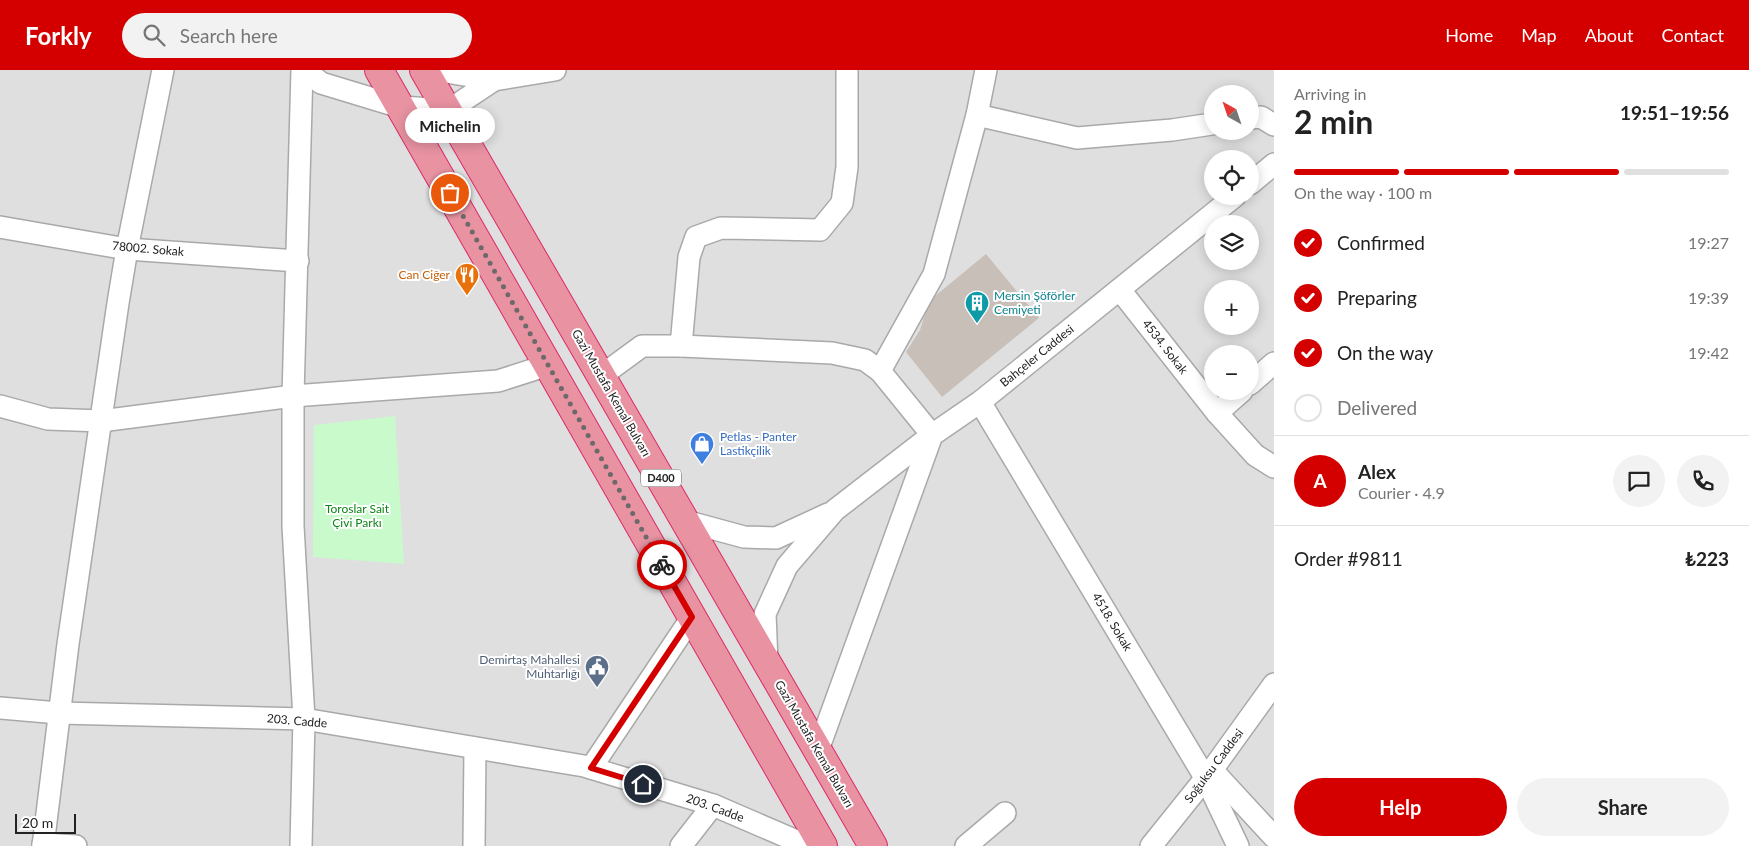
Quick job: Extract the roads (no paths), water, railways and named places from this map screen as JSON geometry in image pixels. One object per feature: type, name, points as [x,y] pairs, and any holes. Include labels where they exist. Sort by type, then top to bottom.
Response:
[{"type":"highway","points":[[379,70],[823,846]]},
{"type":"highway","name":"Gazi Mustafa Kemal Bulvarı","points":[[424,70],[874,846]]},
{"type":"street","points":[[76,846],[43,845],[59,713],[127,249],[163,70]]},
{"type":"street","points":[[304,70],[321,83],[400,107],[448,110],[494,80]]},
{"type":"street","points":[[301,846],[304,719],[293,526],[293,396],[304,70]]},
{"type":"street","points":[[434,70],[494,80],[555,70]]},
{"type":"street","points":[[681,346],[689,256],[696,237],[722,228],[820,230],[842,203],[847,167],[847,70]]},
{"type":"street","points":[[880,371],[934,274],[978,115],[986,70]]},
{"type":"street","points":[[978,115],[1077,138],[1172,130],[1204,125]]},
{"type":"street","points":[[1259,117],[1274,124]]},
{"type":"street","points":[[1259,176],[1274,164]]},
{"type":"street","name":"Bahçeler Caddesi","points":[[835,510],[932,435],[980,402],[1224,205]]},
{"type":"street","name":"78002. Sokak","points":[[0,227],[127,249],[298,261]]},
{"type":"street","name":"4534. Sokak","points":[[1120,290],[1217,413],[1255,455],[1274,468]]},
{"type":"street","points":[[601,376],[642,346],[681,346],[832,354],[865,360],[880,371],[932,435],[818,750]]},
{"type":"street","points":[[1259,376],[1274,363]]},
{"type":"street","points":[[0,406],[48,419],[101,421],[293,396],[498,381],[548,366]]},
{"type":"street","points":[[1217,413],[1232,400]]},
{"type":"street","name":"4518. Sokak","points":[[980,402],[1209,774],[1238,846]]},
{"type":"street","points":[[685,520],[744,537],[776,538],[835,510]]},
{"type":"street","points":[[767,662],[766,614],[787,566],[835,510]]},
{"type":"street","points":[[591,768],[692,617]]},
{"type":"street","name":"Soğuksu Caddesi","points":[[1151,846],[1209,774],[1266,710],[1274,684]]},
{"type":"street","name":"203. Cadde","points":[[0,708],[59,713],[304,719],[475,748],[591,768],[713,805],[808,846]]},
{"type":"street","points":[[474,846],[475,748]]},
{"type":"street","points":[[1209,774],[1274,837]]},
{"type":"street","points":[[681,846],[713,805]]},
{"type":"street","points":[[966,846],[1005,813]]},
{"type":"place","name":"Michelin","points":[[450,193]]},
{"type":"place","name":"Can Ciğer","points":[[467,296]]},
{"type":"place","name":"Mersin Şöförler Cemiyeti","points":[[977,324]]},
{"type":"place","name":"Petlas - Panter Lastikçilik","points":[[702,465]]},
{"type":"place","name":"Demirtaş Mahallesi Muhtarlığı","points":[[597,688]]},
{"type":"park label","name":"Toroslar Sait Çivi Parkı","points":[[357,516]]}]
